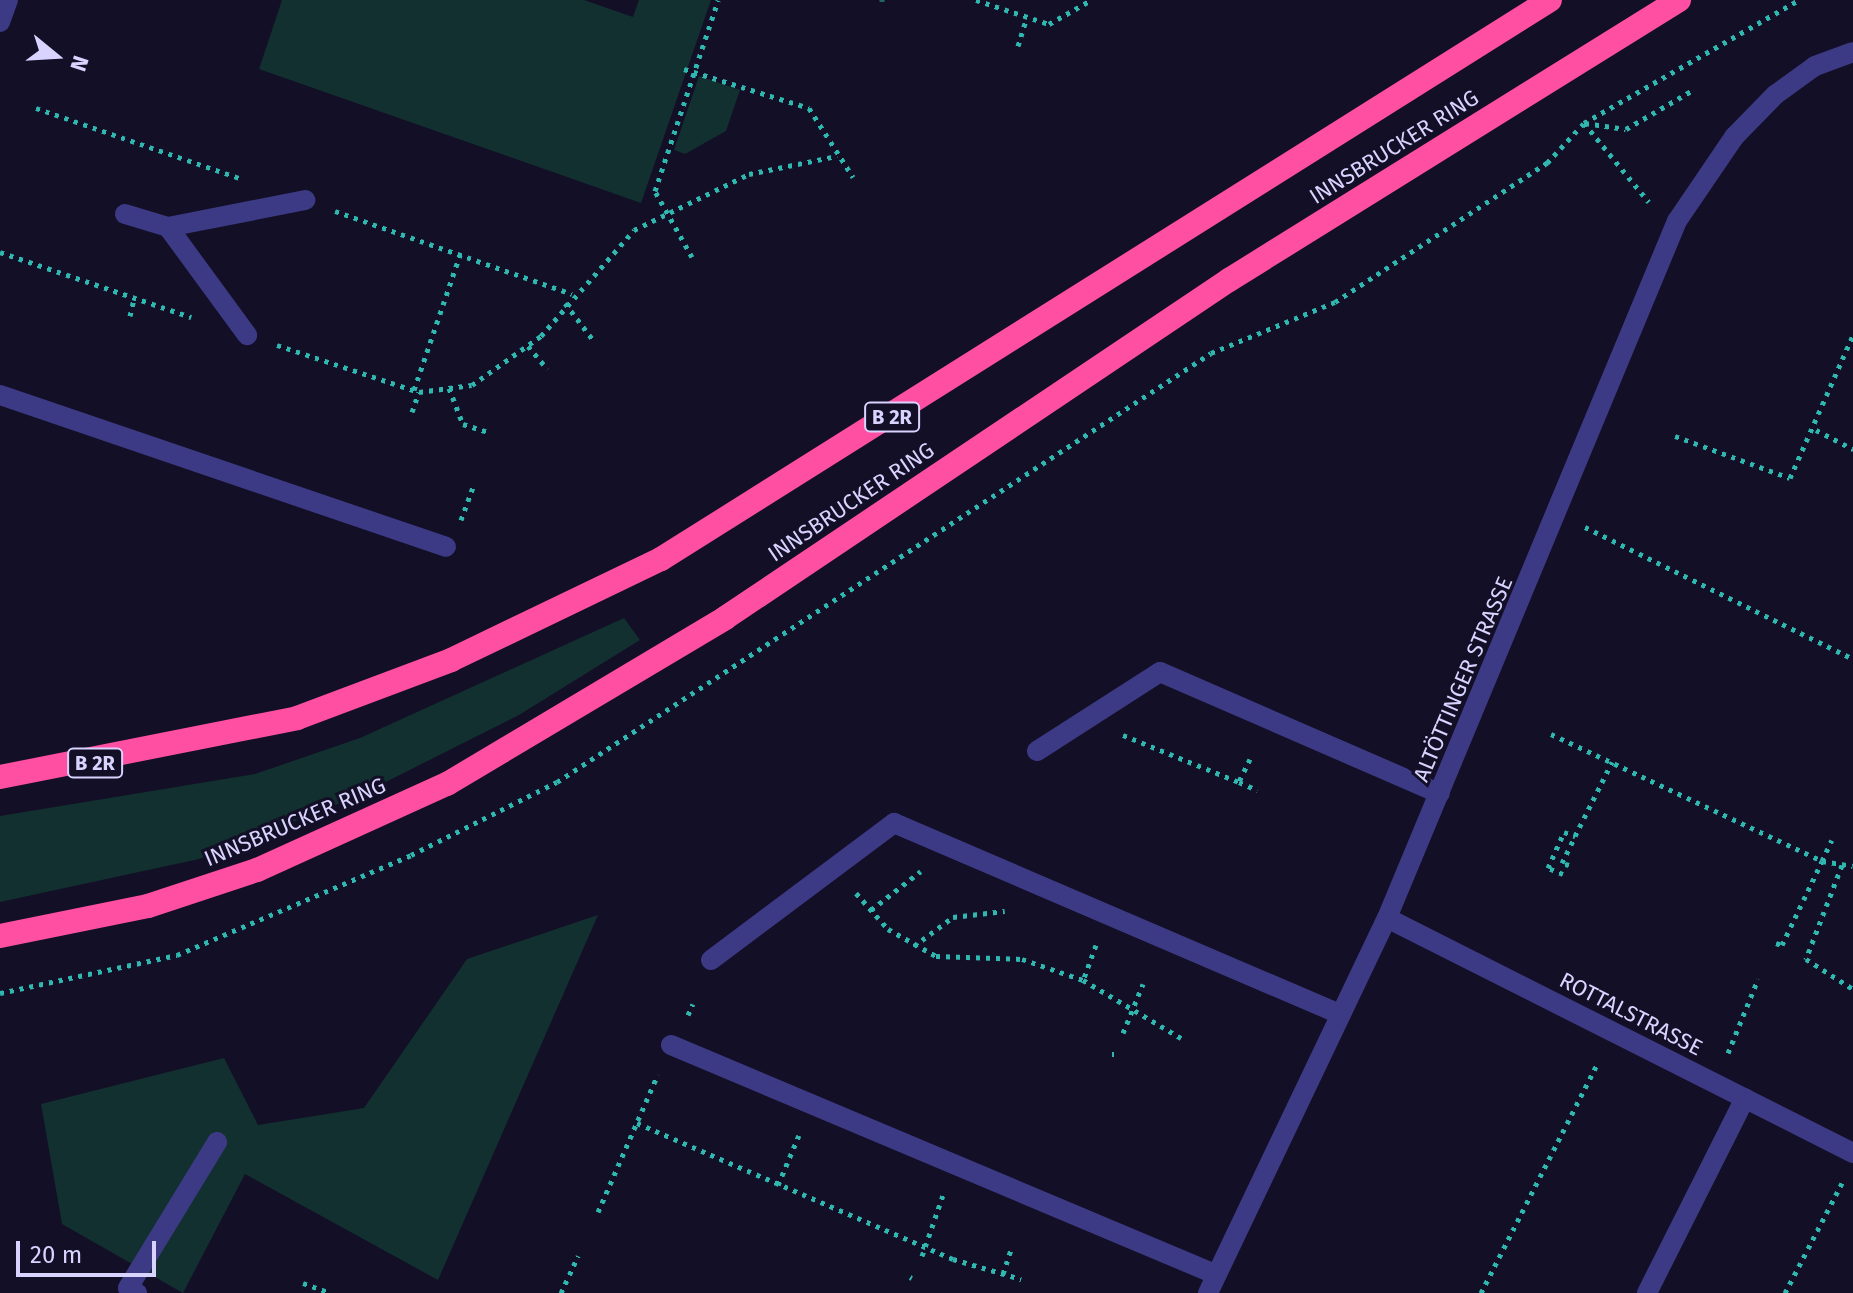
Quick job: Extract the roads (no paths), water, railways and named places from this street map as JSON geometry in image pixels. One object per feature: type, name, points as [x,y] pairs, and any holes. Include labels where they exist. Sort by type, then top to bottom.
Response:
[{"type":"highway","name":"INNSBRUCKER RING","points":[[0,777],[297,718],[451,660],[661,559],[1550,0]]},
{"type":"highway","name":"INNSBRUCKER RING","points":[[0,936],[148,906],[257,870],[460,777],[725,618],[1229,280],[1679,0]]},
{"type":"street","points":[[0,22],[8,0]]},
{"type":"street","name":"ALTÖTTINGER STRASSE","points":[[1212,1284],[1387,918],[1558,515],[1677,221],[1725,148],[1775,95],[1815,66],[1853,52]]},
{"type":"street","points":[[125,214],[168,227],[305,200]]},
{"type":"street","points":[[168,227],[247,335]]},
{"type":"street","points":[[0,395],[446,547]]},
{"type":"street","points":[[1037,751],[1096,709],[1160,672],[1440,794]]},
{"type":"street","points":[[711,960],[894,823],[1341,1015]]},
{"type":"street","name":"ROTTALSTRASSE","points":[[1387,918],[1853,1153]]},
{"type":"street","points":[[671,1045],[954,1164],[1212,1284]]},
{"type":"street","points":[[1647,1293],[1745,1098]]},
{"type":"street","points":[[137,1293],[128,1288],[217,1142]]}]
